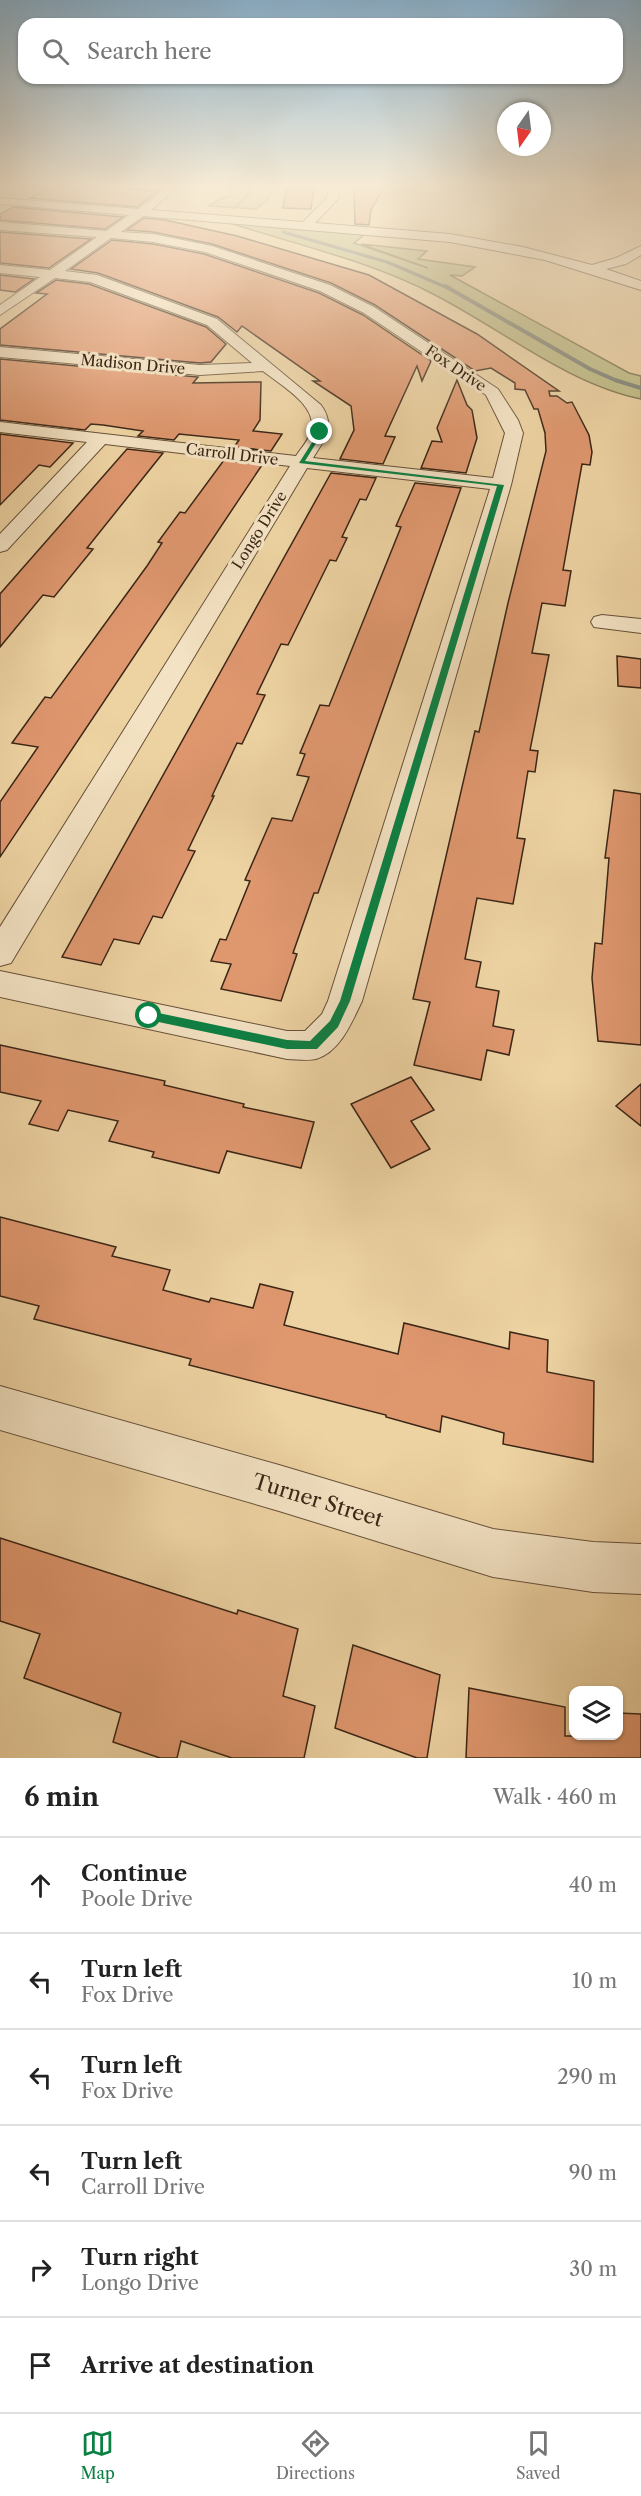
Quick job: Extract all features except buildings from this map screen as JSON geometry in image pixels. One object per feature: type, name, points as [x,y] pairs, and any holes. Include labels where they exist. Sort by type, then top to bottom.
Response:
[{"type":"street","points":[[0,311],[61,268]]},
{"type":"street","name":"Fox Drive","points":[[0,984],[287,1045],[313,1045],[334,1024],[345,1001],[501,485],[514,433],[502,405],[479,382],[369,310],[309,282],[266,268]]},
{"type":"street","points":[[588,268],[641,286]]},
{"type":"street","name":"Longo Drive","points":[[0,269],[106,282],[212,322],[309,401],[319,412],[322,420],[320,432],[302,462],[0,954]]},
{"type":"street","name":"Madison Drive","points":[[0,352],[200,370],[266,366]]},
{"type":"street","name":"Carroll Drive","points":[[0,427],[501,485]]},
{"type":"street","points":[[0,546],[100,439]]},
{"type":"street","points":[[602,622],[641,626]]},
{"type":"street","name":"Turner Street","points":[[0,1408],[279,1488],[493,1553],[593,1567],[641,1569]]},
{"type":"shaded area","points":[[373,268],[473,268],[462,276],[450,275],[629,373],[641,376],[641,399],[614,392],[560,368],[433,294]]},
{"type":"waterway","points":[[401,268],[448,288]]},
{"type":"waterway","points":[[445,286],[590,369],[641,388]]},
{"type":"route","points":[[149,1016],[287,1045],[313,1045],[334,1024],[345,1001],[501,485],[302,462],[320,432]]}]
